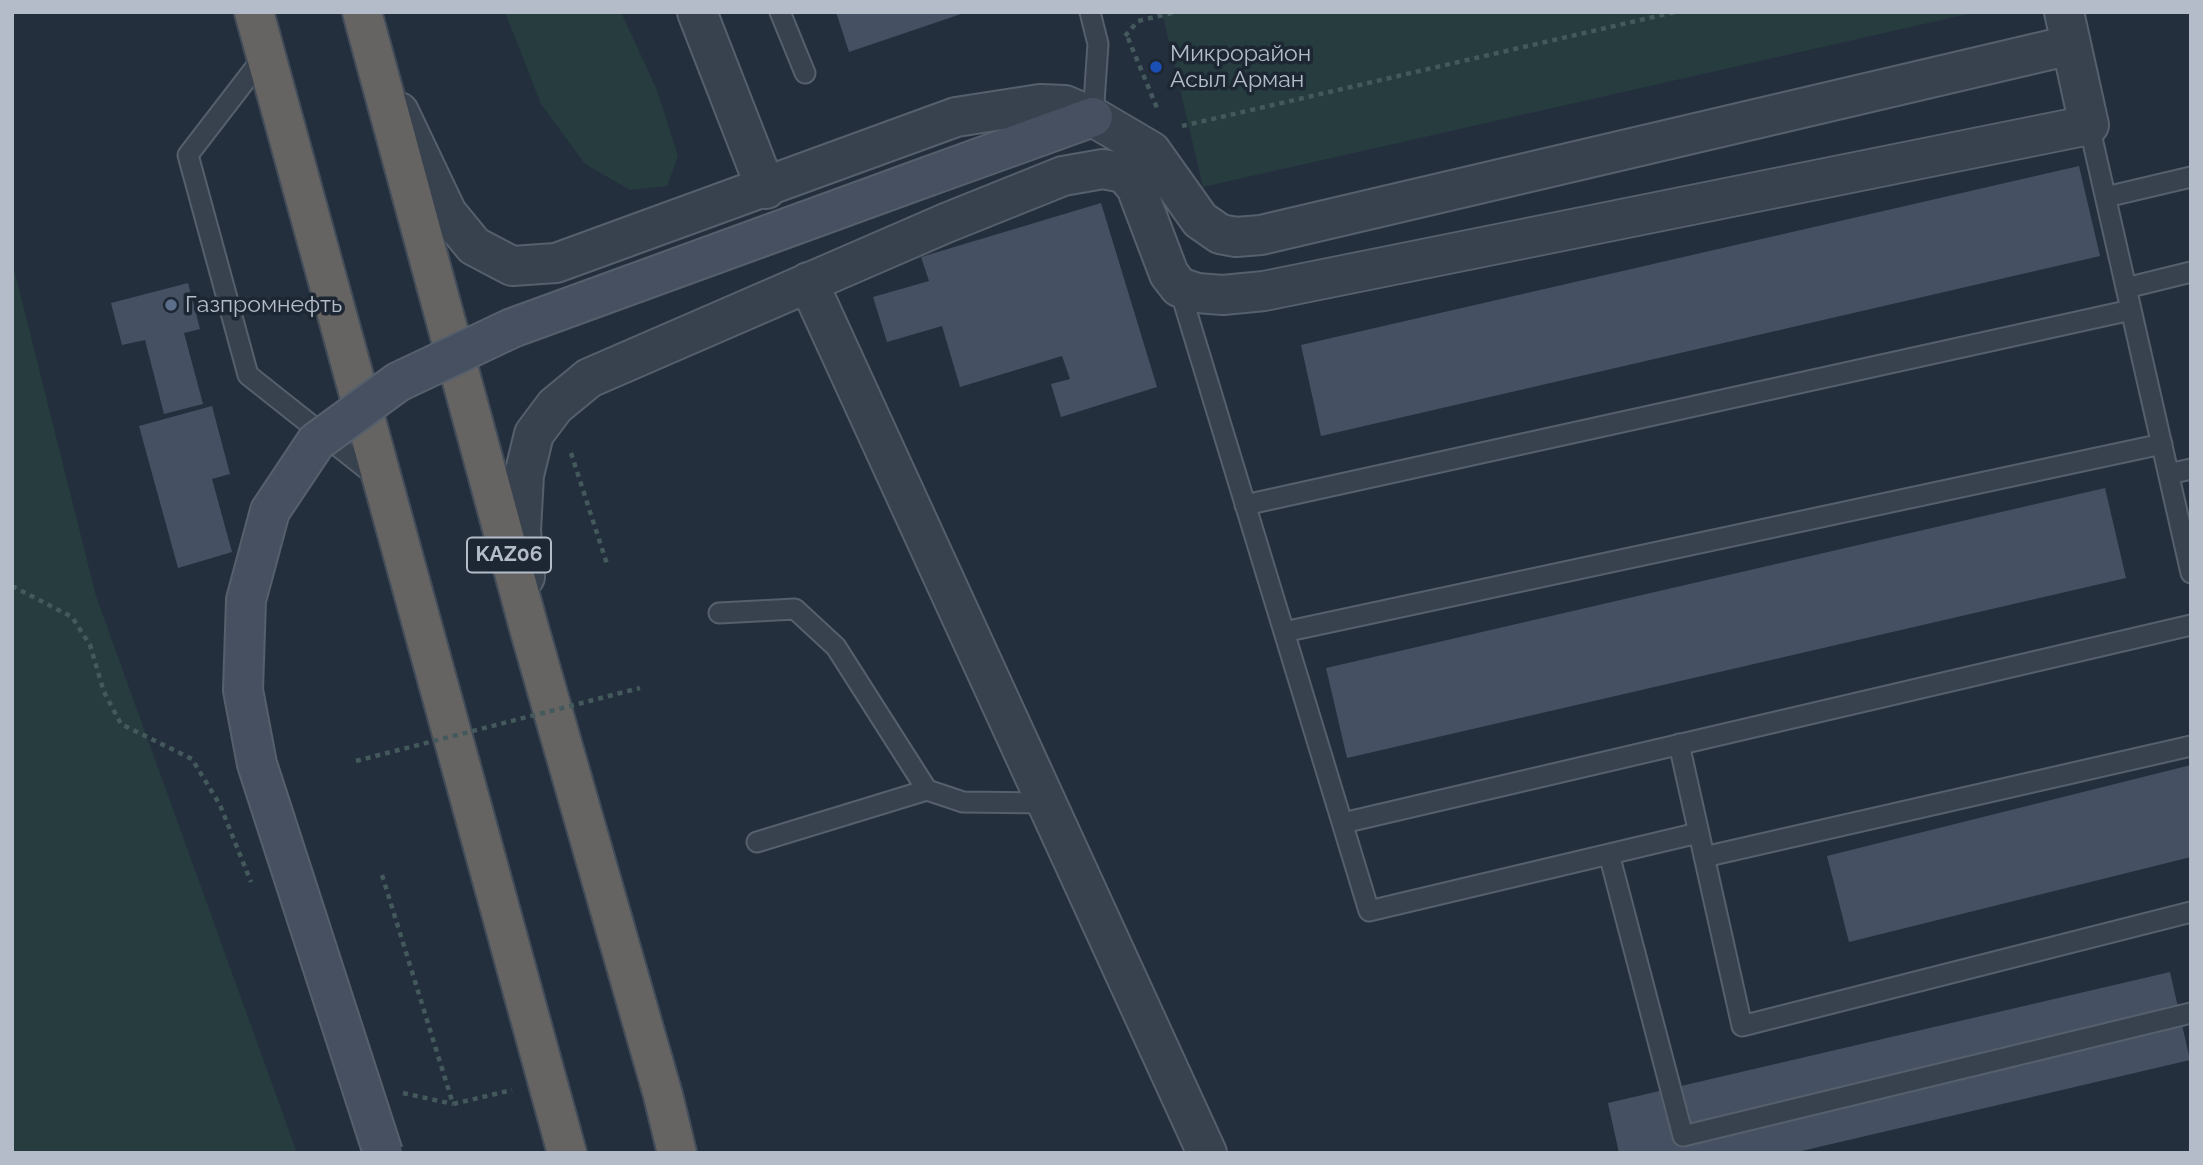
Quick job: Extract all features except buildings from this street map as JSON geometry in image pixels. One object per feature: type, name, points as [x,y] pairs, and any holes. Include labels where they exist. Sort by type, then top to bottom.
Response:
[{"type":"highway","points":[[254,12],[567,1153]]},
{"type":"highway","name":"KАZ06","points":[[362,12],[529,628],[663,1095],[677,1153]]},
{"type":"main road","points":[[383,1153],[257,764],[243,690],[246,600],[270,511],[316,442],[398,382],[512,328],[1093,117]]},
{"type":"main road","points":[[663,1095],[683,1153]]},
{"type":"street","points":[[697,12],[766,189]]},
{"type":"street","points":[[378,66],[447,213],[474,246],[512,266],[556,263],[766,189],[956,117],[1040,104],[1065,105],[1093,117],[1150,151],[1200,220],[1220,234],[1236,237],[1261,235],[2067,21],[2089,125],[1264,291],[1223,295],[1197,293],[1179,287],[1169,274],[1136,187],[1124,173],[1103,169],[1063,176],[808,282],[589,378],[555,406],[534,434],[524,475],[521,530],[529,628]]},
{"type":"street","points":[[808,282],[1207,1153]]},
{"type":"lane","points":[[780,12],[805,73]]},
{"type":"lane","points":[[1090,12],[1098,44],[1093,117]]},
{"type":"lane","points":[[265,55],[188,155],[248,375],[383,482]]},
{"type":"lane","points":[[2089,125],[2191,573]]},
{"type":"lane","points":[[2106,197],[2191,177]]},
{"type":"lane","points":[[2126,288],[2191,272]]},
{"type":"lane","points":[[1179,287],[1369,911],[1698,832]]},
{"type":"lane","points":[[1245,505],[2131,310]]},
{"type":"lane","points":[[1284,632],[2162,444]]},
{"type":"lane","points":[[2169,474],[2191,469]]},
{"type":"lane","points":[[719,613],[795,609],[836,647],[927,790]]},
{"type":"lane","points":[[1343,823],[2191,625]]},
{"type":"lane","points":[[1679,744],[1742,1026],[2191,912]]},
{"type":"lane","points":[[1704,857],[2191,746]]},
{"type":"lane","points":[[757,842],[927,790],[963,802],[1047,803]]},
{"type":"lane","points":[[1609,854],[1683,1136],[2191,1013]]},
{"type":"path","points":[[1098,44],[1127,36],[1138,21],[1175,12]]},
{"type":"path","points":[[1179,127],[1675,12]]},
{"type":"path","points":[[1127,36],[1161,118]]},
{"type":"path","points":[[555,406],[607,564]]},
{"type":"path","points":[[12,586],[72,617],[90,645],[104,692],[121,724],[192,759],[220,805],[255,891]]},
{"type":"path","points":[[356,761],[640,688]]},
{"type":"path","points":[[382,875],[453,1104]]},
{"type":"path","points":[[401,1092],[453,1104],[547,1082]]},
{"type":"green space","points":[[505,12],[621,12],[657,90],[678,156],[667,186],[630,190],[585,164],[541,104]]},
{"type":"green space","points":[[1162,12],[1977,12],[1203,187]]},
{"type":"green space","points":[[12,261],[96,596],[297,1153],[12,1153]]},
{"type":"place","name":"Микрорайон Асыл Арман","points":[[1156,67]]},
{"type":"place","name":"Газпромнефть","points":[[171,305]]}]
